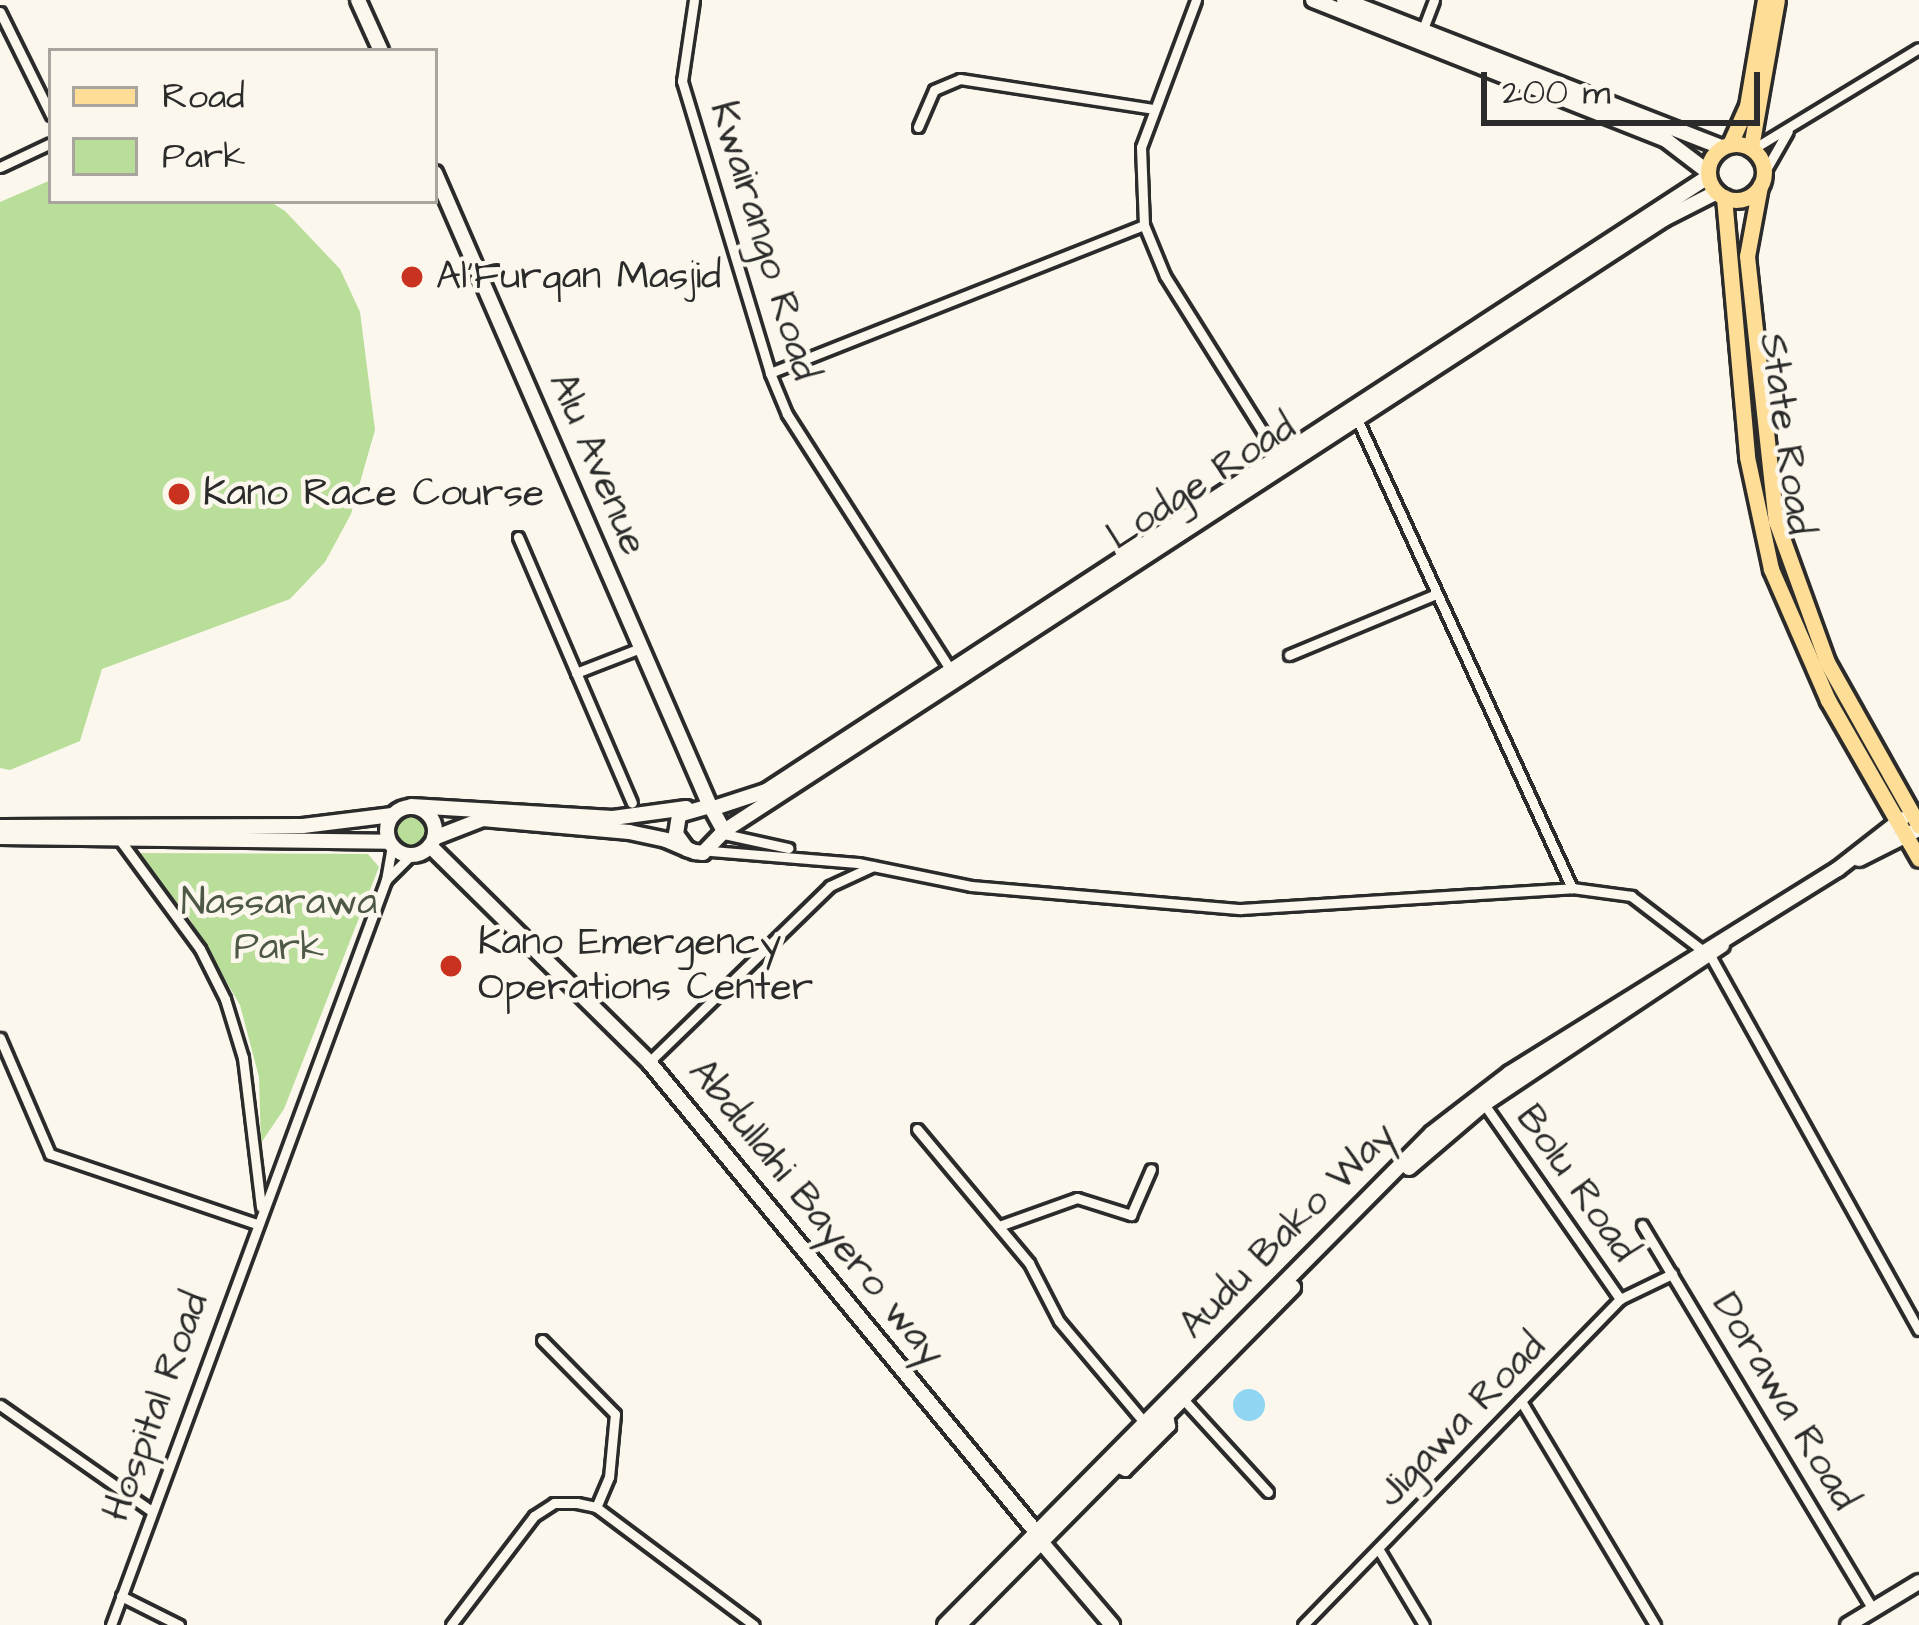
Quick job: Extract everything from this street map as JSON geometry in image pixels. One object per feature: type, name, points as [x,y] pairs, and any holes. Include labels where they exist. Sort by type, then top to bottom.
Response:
[{"type":"main road","points":[[1766,0],[1747,106],[1726,146],[1714,185],[1740,200],[1762,180],[1752,148],[1777,0]]},
{"type":"main road","points":[[1726,146],[1752,148]]},
{"type":"main road","name":"State Road","points":[[1762,180],[1748,256],[1776,521],[1827,662],[1912,823],[1919,860]]},
{"type":"main road","name":"State Road","points":[[1714,185],[1747,457],[1772,568],[1816,675],[1912,823]]},
{"type":"street","points":[[358,0],[380,48]]},
{"type":"street","name":"Kwairango Road","points":[[694,0],[682,81],[770,374],[787,414],[950,669]]},
{"type":"street","points":[[1196,0],[1141,147],[1144,225],[1165,276],[1280,460]]},
{"type":"street","points":[[1313,0],[1726,146]]},
{"type":"street","points":[[1344,0],[1420,36]]},
{"type":"street","points":[[1420,36],[1434,0]]},
{"type":"street","points":[[0,12],[48,109]]},
{"type":"street","points":[[1752,148],[1788,131],[1919,48]]},
{"type":"street","points":[[1492,64],[1666,140],[1714,185]]},
{"type":"street","points":[[918,127],[934,90],[960,80],[1153,109]]},
{"type":"street","points":[[1762,180],[1788,131]]},
{"type":"street","points":[[0,167],[48,144]]},
{"type":"street","name":"Alu Avenue","points":[[438,180],[700,781],[701,807],[724,833]]},
{"type":"street","name":"Lodge Road","points":[[711,850],[724,833],[1714,185]]},
{"type":"street","name":"Lodge Road","points":[[412,806],[613,818],[701,807],[766,791],[950,669],[1714,185]]},
{"type":"street","points":[[770,374],[1144,225]]},
{"type":"street","points":[[1358,421],[1572,888]]},
{"type":"street","points":[[518,537],[632,803]]},
{"type":"street","points":[[1289,655],[1436,594]]},
{"type":"street","points":[[576,674],[640,648]]},
{"type":"street","points":[[0,826],[303,826],[392,815],[412,806],[433,820],[432,842]]},
{"type":"street","points":[[688,849],[676,824],[701,807]]},
{"type":"street","points":[[386,880],[392,815]]},
{"type":"street","points":[[0,837],[120,840],[343,835],[391,844],[411,855],[483,819],[629,832],[688,849],[875,865],[971,886],[1241,909],[1572,888],[1630,896],[1707,953],[1919,1330]]},
{"type":"street","name":"Audu Bako Way","points":[[945,1625],[1116,1467],[1377,1198],[1484,1104],[1725,941],[1912,823]]},
{"type":"street","points":[[724,833],[858,863]]},
{"type":"street","name":"Hospital Road","points":[[120,840],[200,949],[225,999],[243,1058],[261,1211]]},
{"type":"street","name":"Abdullahi Bayero way","points":[[432,842],[649,1062],[1112,1625]]},
{"type":"street","name":"Hospital Road","points":[[111,1625],[386,880],[411,855]]},
{"type":"street","points":[[649,1062],[830,886],[875,865]]},
{"type":"street","name":"Audu Bako Way","points":[[959,1625],[1144,1423],[1432,1133],[1510,1072],[1707,953]]},
{"type":"street","points":[[0,1038],[50,1154],[257,1224]]},
{"type":"street","name":"Bolu Road","points":[[1484,1104],[1620,1299]]},
{"type":"street","points":[[917,1129],[1039,1275],[1059,1321],[1144,1423]]},
{"type":"street","points":[[999,1226],[1077,1198],[1131,1215],[1151,1169]]},
{"type":"street","name":"Dorawa Road","points":[[1642,1225],[1873,1610]]},
{"type":"street","name":"Jigawa Road","points":[[1303,1625],[1620,1299],[1672,1274]]},
{"type":"street","points":[[542,1340],[615,1414],[609,1477],[596,1508]]},
{"type":"street","points":[[1183,1399],[1268,1492]]},
{"type":"street","points":[[1521,1401],[1655,1625]]},
{"type":"street","points":[[0,1405],[151,1510]]},
{"type":"street","points":[[451,1625],[534,1516],[554,1503],[596,1508],[754,1625]]},
{"type":"street","points":[[1378,1550],[1424,1625]]},
{"type":"street","points":[[1848,1625],[1919,1582]]},
{"type":"street","points":[[121,1596],[179,1625]]},
{"type":"green space","name":"Kano Race Course","points":[[48,181],[48,204],[274,204],[340,269],[360,312],[375,430],[351,514],[325,562],[290,599],[102,669],[80,741],[10,770],[0,768],[0,202]]},
{"type":"green space","points":[[411,812],[424,817],[429,830],[424,843],[411,848],[398,843],[393,830],[398,817]]},
{"type":"green space","name":"Nassarawa Park","points":[[136,853],[368,854],[379,867],[284,1109],[261,1143],[259,1077],[240,1005],[188,916]]},
{"type":"water","points":[[1249,1389],[1260,1394],[1265,1405],[1260,1416],[1249,1421],[1238,1416],[1233,1405],[1238,1394]]},
{"type":"place","name":"Al'Furqan Masjid","points":[[412,277]]},
{"type":"place","name":"Kano Race Course","points":[[179,494]]},
{"type":"place","name":"Kano Emergency Operations Center","points":[[451,966]]}]
